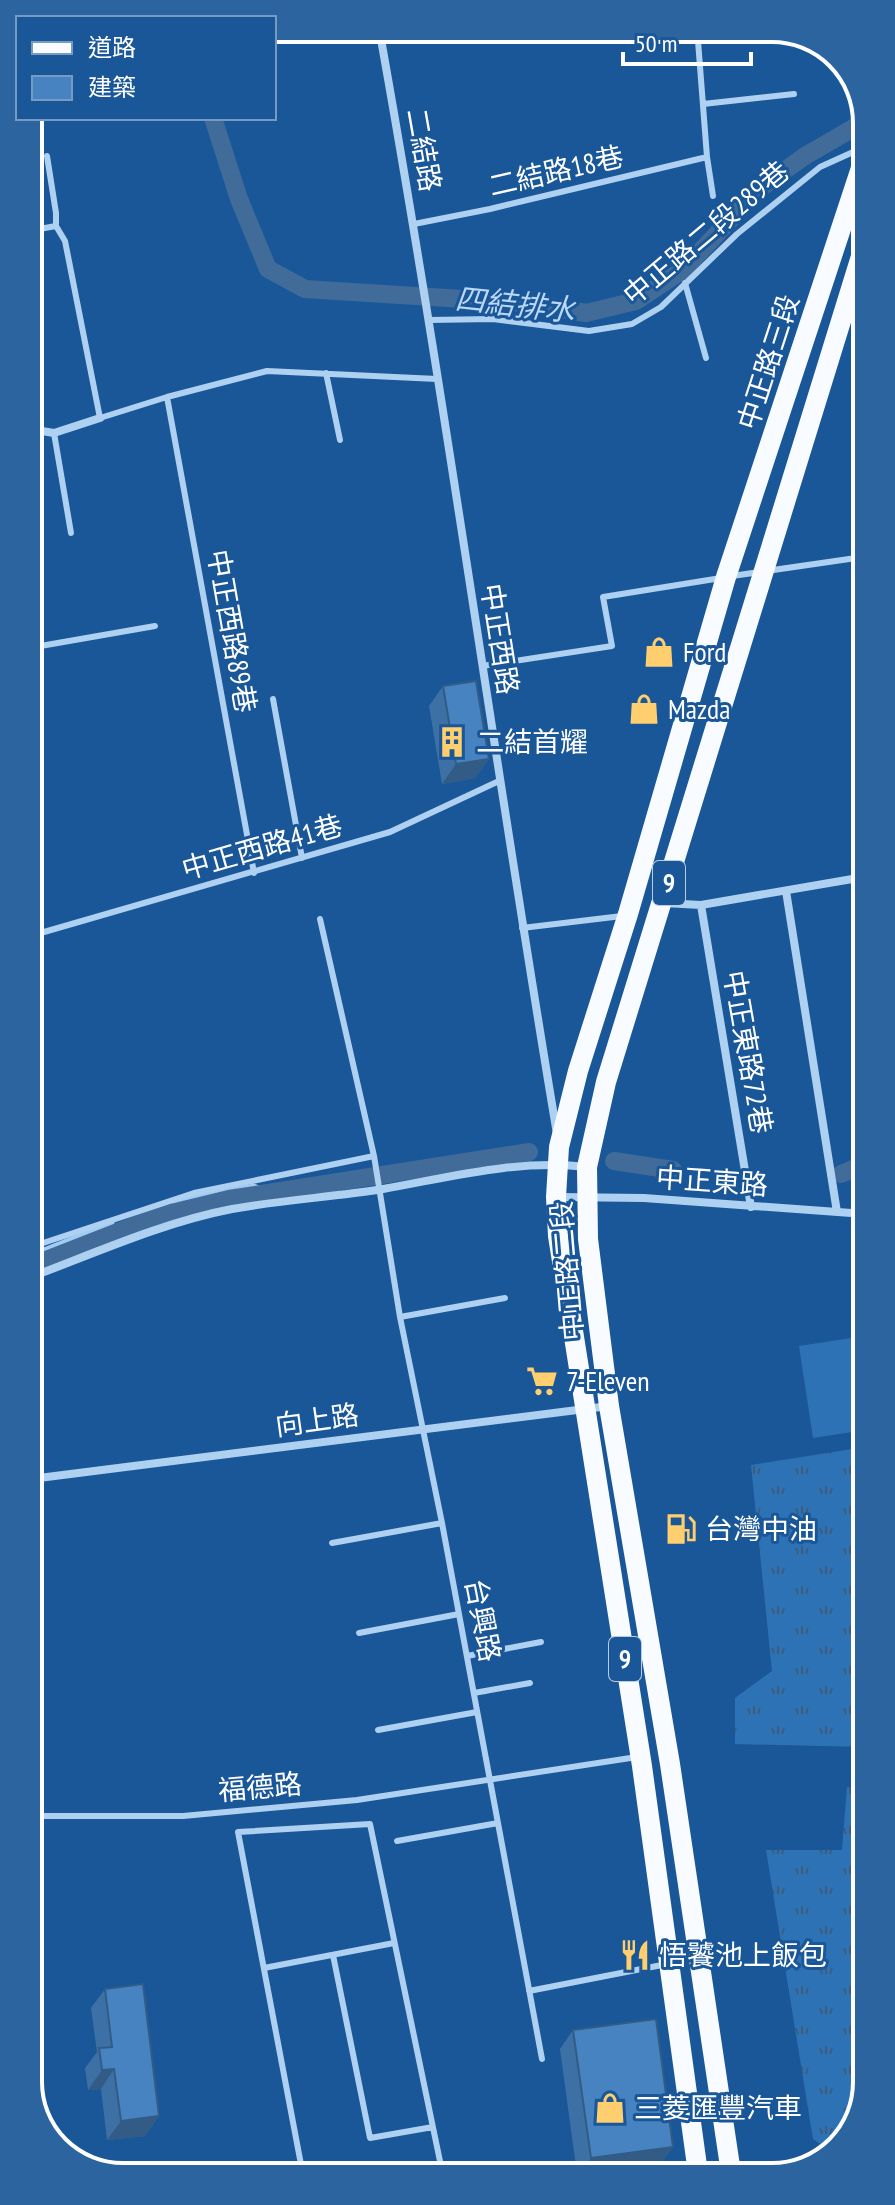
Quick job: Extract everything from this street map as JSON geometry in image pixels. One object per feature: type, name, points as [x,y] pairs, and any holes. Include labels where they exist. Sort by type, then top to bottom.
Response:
[{"type":"main road","name":"中正路三段","points":[[726,577],[853,192]]},
{"type":"main road","name":"中正路三段","points":[[762,571],[853,282]]},
{"type":"main road","name":"中正路二段","points":[[730,2163],[670,1764],[609,1406],[588,1239],[586,1196],[587,1167],[606,1082],[762,571]]},
{"type":"main road","name":"中正路二段","points":[[697,2163],[640,1756],[558,1236],[556,1197],[558,1155],[578,1071],[628,914],[726,577]]},
{"type":"street","name":"二結路","points":[[382,42],[422,281]]},
{"type":"street","name":"中正西路","points":[[422,281],[558,1155]]},
{"type":"street","points":[[42,431],[54,433],[100,418]]},
{"type":"street","points":[[663,903],[701,905],[853,879]]},
{"type":"street","points":[[786,891],[837,1212]]},
{"type":"street","name":"中正東路72巷","points":[[701,905],[751,1207]]},
{"type":"street","points":[[42,1273],[136,1237],[230,1210],[381,1189],[558,1155],[587,1167]]},
{"type":"street","name":"中正東路","points":[[556,1197],[586,1196],[853,1213]]},
{"type":"street","name":"向上路","points":[[42,1478],[609,1406]]},
{"type":"lane","points":[[698,42],[713,196]]},
{"type":"lane","points":[[703,104],[794,94]]},
{"type":"lane","name":"中正路二段289巷","points":[[429,320],[493,319],[589,331],[632,324],[661,307],[737,234],[820,167],[853,152]]},
{"type":"lane","points":[[47,156],[56,226],[65,241],[100,418],[267,371],[437,379]]},
{"type":"lane","name":"二結路18巷","points":[[414,224],[707,157]]},
{"type":"lane","points":[[42,228],[56,226]]},
{"type":"lane","points":[[685,283],[706,358]]},
{"type":"lane","points":[[326,373],[340,440]]},
{"type":"lane","name":"中正西路89巷","points":[[167,397],[254,873]]},
{"type":"lane","points":[[54,433],[71,533]]},
{"type":"lane","points":[[482,666],[612,646],[603,597],[853,558]]},
{"type":"lane","points":[[42,646],[155,626]]},
{"type":"lane","points":[[273,699],[302,858]]},
{"type":"lane","name":"中正西路41巷","points":[[42,932],[390,832],[499,781]]},
{"type":"lane","points":[[522,928],[628,914]]},
{"type":"lane","name":"台興路","points":[[320,919],[381,1189],[400,1317],[424,1428],[542,2059]]},
{"type":"lane","points":[[42,1243],[194,1193],[374,1156]]},
{"type":"lane","points":[[400,1317],[505,1298]]},
{"type":"lane","points":[[332,1543],[442,1523]]},
{"type":"lane","points":[[359,1633],[459,1614]]},
{"type":"lane","points":[[467,1656],[541,1642]]},
{"type":"lane","points":[[474,1693],[530,1683]]},
{"type":"lane","points":[[378,1730],[477,1712]]},
{"type":"lane","name":"福德路","points":[[42,1816],[183,1816],[357,1800],[640,1756]]},
{"type":"lane","points":[[397,1841],[498,1823]]},
{"type":"lane","points":[[301,2163],[238,1832],[370,1824],[440,2163]]},
{"type":"lane","points":[[264,1968],[394,1943]]},
{"type":"lane","points":[[333,1955],[370,2138],[433,2127]]},
{"type":"lane","points":[[529,1991],[668,1964]]},
{"type":"green space","points":[[853,1338],[853,1432],[813,1438],[799,1346]]},
{"type":"green space","points":[[853,1449],[853,1747],[735,1744],[735,1698],[772,1671],[751,1465]]},
{"type":"green space","points":[[847,1787],[853,1788],[853,2082],[845,2118],[822,2145],[813,2139],[766,1850],[842,1850]]},
{"type":"building","points":[[476,681],[489,759],[456,764],[443,686]]},
{"type":"building","points":[[143,1984],[159,2116],[121,2121],[114,2069],[102,2070],[99,2048],[112,2047],[105,1989]]},
{"type":"building","name":"三菱匯豐汽車","points":[[656,2019],[673,2147],[591,2158],[573,2030]]},
{"type":"waterway","name":"四結排水","points":[[214,120],[239,199],[268,269],[305,289],[526,303],[586,313],[636,301],[683,270],[759,189],[805,156],[853,128]]},
{"type":"waterway","points":[[42,1262],[159,1216],[229,1199],[529,1152]]},
{"type":"waterway","points":[[614,1161],[673,1170]]},
{"type":"waterway","points":[[841,1174],[853,1169]]},
{"type":"waterway","points":[[174,1202],[254,1186],[261,1189],[368,1173],[369,1178]]},
{"type":"waterway","points":[[42,1251],[112,1223]]},
{"type":"place","name":"Ford","points":[[659,652]]},
{"type":"place","name":"Mazda","points":[[644,709]]},
{"type":"place","name":"二結首耀","points":[[452,742]]},
{"type":"place","name":"7-Eleven","points":[[542,1381]]},
{"type":"place","name":"台灣中油","points":[[681,1529]]},
{"type":"place","name":"悟饕池上飯包","points":[[635,1955]]},
{"type":"place","name":"三菱匯豐汽車","points":[[610,2108]]}]
